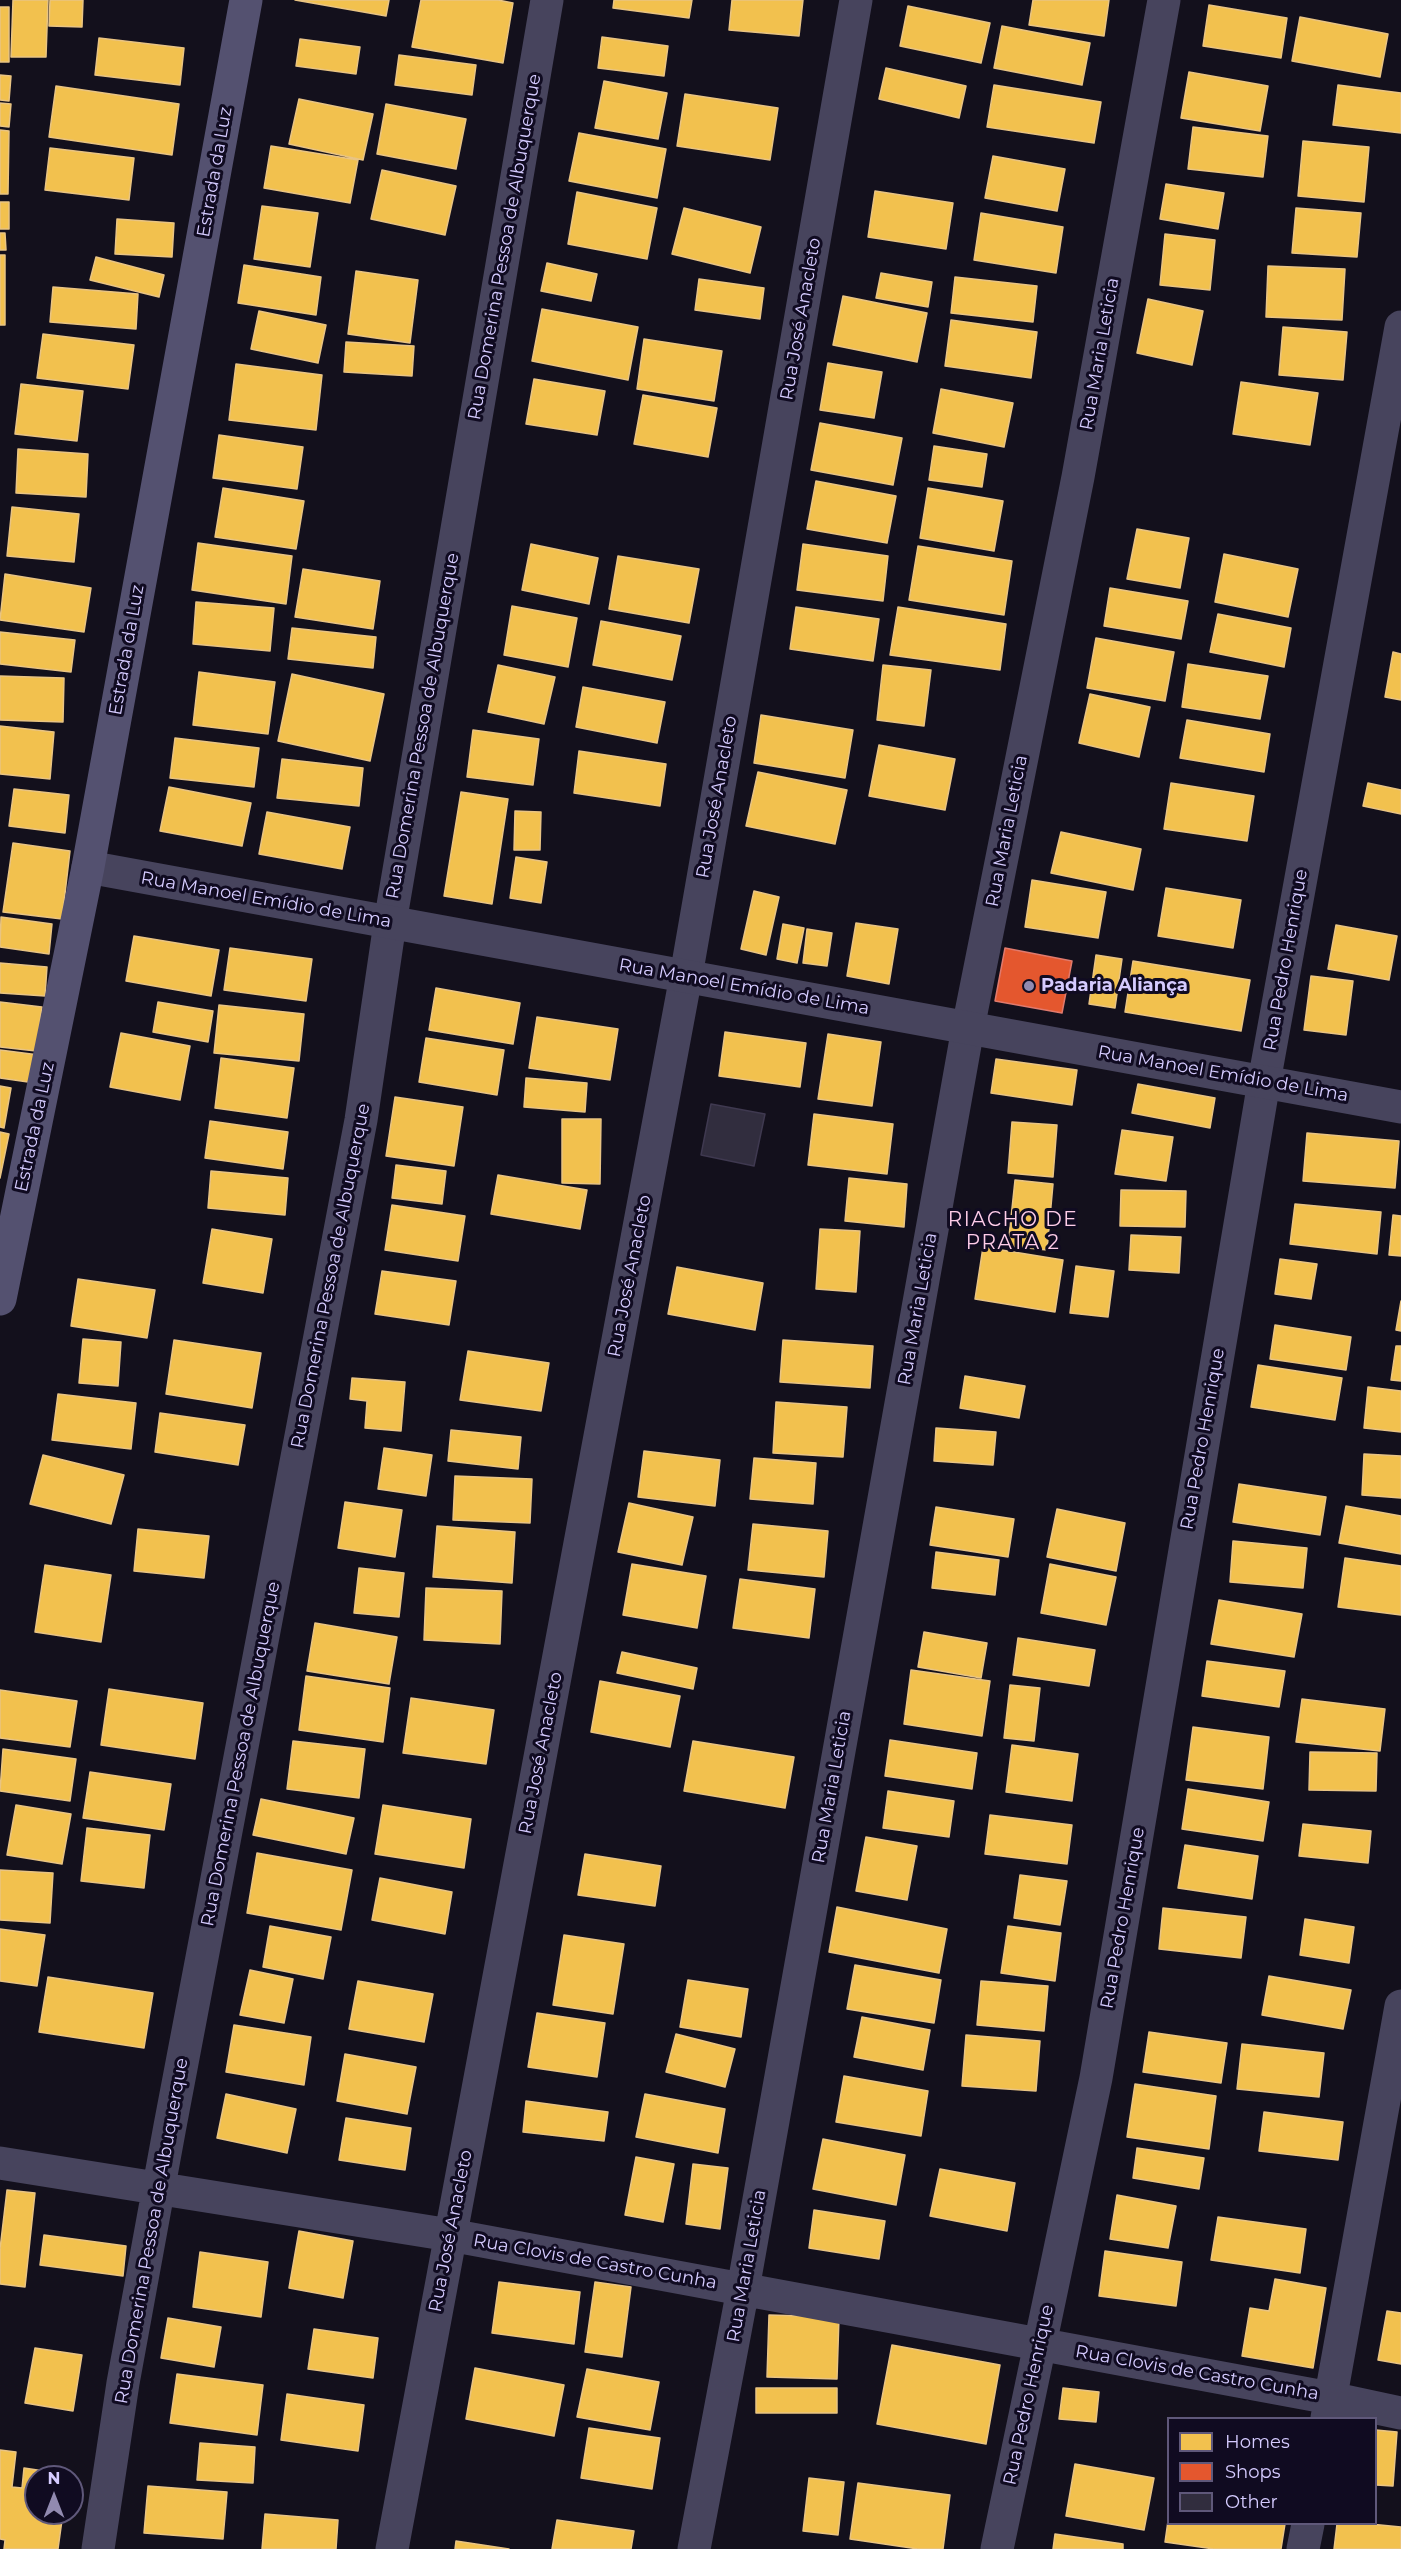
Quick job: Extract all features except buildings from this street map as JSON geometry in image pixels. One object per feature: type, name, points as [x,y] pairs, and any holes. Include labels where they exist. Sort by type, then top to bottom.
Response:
[{"type":"main road","name":"Estrada da Luz","points":[[0,1299],[88,867],[246,0]]},
{"type":"street","name":"Rua Domerina Pessoa de Albuquerque","points":[[98,2549],[123,2383],[359,1131],[390,923],[547,0]]},
{"type":"street","name":"Rua José Anacleto","points":[[392,2549],[686,976],[856,0]]},
{"type":"street","name":"Rua Maria Leticia","points":[[694,2549],[743,2289],[968,1028],[1078,477],[1164,0]]},
{"type":"street","name":"Rua Pedro Henrique","points":[[997,2549],[1096,2078],[1264,1082],[1401,327]]},
{"type":"street","name":"Rua Manoel Emídio de Lima","points":[[88,867],[1401,1107]]},
{"type":"street","points":[[1328,2408],[1401,2006]]},
{"type":"street","name":"Rua Clovis de Castro Cunha","points":[[0,2163],[450,2235],[1040,2345],[1328,2408],[1401,2413]]},
{"type":"street","points":[[1303,2549],[1308,2525]]},
{"type":"place","name":"Padaria Aliança","points":[[1029,986]]},
{"type":"district","name":"RIACHO DE PRATA 2","points":[[1013,1232]]}]
